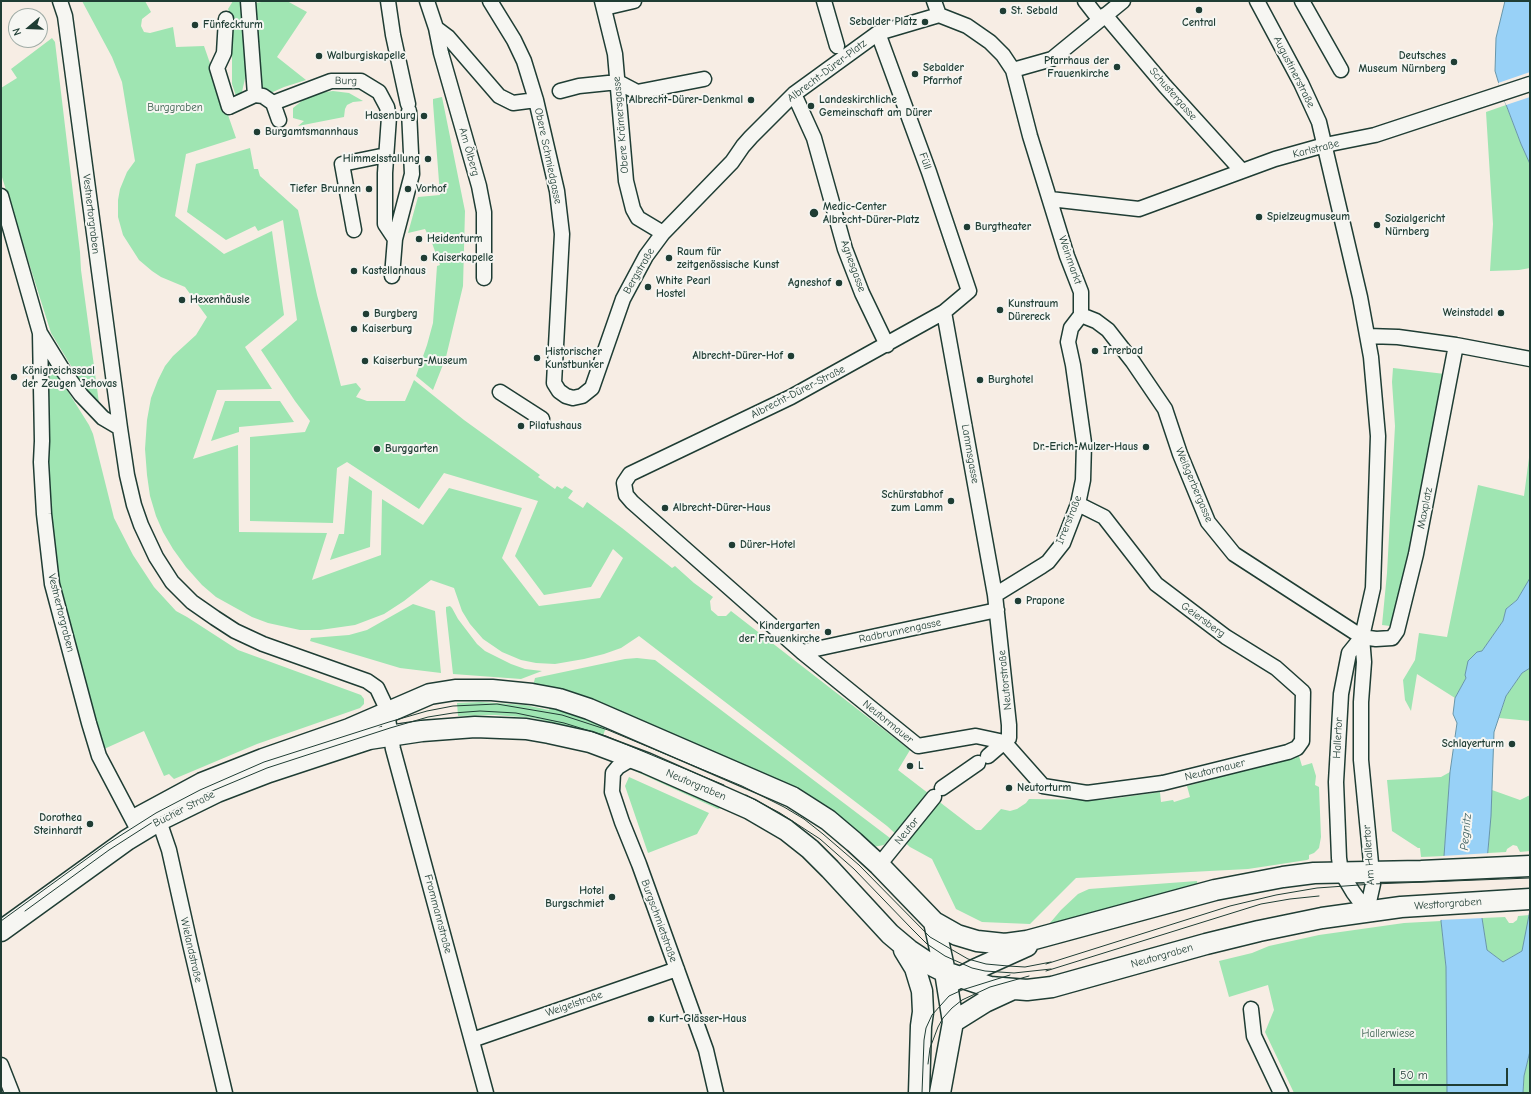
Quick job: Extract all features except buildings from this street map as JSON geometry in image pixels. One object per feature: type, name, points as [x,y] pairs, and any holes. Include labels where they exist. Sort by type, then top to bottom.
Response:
[{"type":"main road","points":[[388,713],[434,693],[455,690],[519,692],[559,699],[576,704],[763,783],[798,800],[844,833],[879,865],[934,922],[964,938],[992,943],[1020,942],[1048,936],[1227,887],[1307,874],[1530,866]]},
{"type":"main road","name":"Bucher Straße","points":[[1,916],[202,783],[263,759],[349,729],[388,713]]},
{"type":"main road","name":"Neutorgraben","points":[[390,735],[463,728],[520,729],[549,732],[581,739],[633,758],[750,809],[786,830],[820,858],[900,943],[950,978],[990,987],[1012,990],[1052,987],[1259,930],[1367,911]]},
{"type":"main road","name":"Bucher Straße","points":[[157,814],[209,796],[253,777],[354,743],[390,735]]},
{"type":"main road","name":"Bucher Straße","points":[[1,931],[112,851],[136,826]]},
{"type":"main road","name":"Westtorgraben","points":[[1367,911],[1530,899]]},
{"type":"main road","points":[[934,922],[950,978],[954,1022],[940,1093]]},
{"type":"main road","points":[[923,1012],[933,997],[950,978],[1048,936]]},
{"type":"main road","points":[[900,943],[917,972],[922,991],[923,1012],[921,1026],[920,1093]]},
{"type":"main road","points":[[954,1022],[985,1002],[1012,990]]},
{"type":"street","name":"Vestnertorgraben","points":[[60,1],[66,23],[127,475],[141,525],[156,557],[172,582],[192,602],[235,631],[263,644],[367,681],[378,688],[388,713]]},
{"type":"street","points":[[248,1],[255,95]]},
{"type":"street","points":[[388,1],[393,35],[408,107],[412,174],[395,239],[392,276]]},
{"type":"street","name":"Am Ölberg","points":[[427,1],[436,28],[441,53],[479,186],[484,212],[484,278]]},
{"type":"street","name":"Obere Schmiedgasse","points":[[490,1],[514,40],[524,61],[536,100],[557,191],[562,234],[554,383],[559,391],[566,396],[573,398],[582,396]]},
{"type":"street","points":[[603,4],[634,1]]},
{"type":"street","points":[[824,1],[837,46]]},
{"type":"street","points":[[934,1],[939,15]]},
{"type":"street","name":"Schustergasse","points":[[1085,1],[1102,17],[1242,171]]},
{"type":"street","points":[[878,33],[939,15],[967,26],[990,42],[1003,55],[1013,70],[1052,58],[1123,1]]},
{"type":"street","name":"Augustinerstraße","points":[[1257,1],[1301,83],[1319,122],[1368,336]]},
{"type":"street","points":[[1302,1],[1341,70]]},
{"type":"street","name":"Obere Krämersgasse","points":[[603,4],[615,54],[626,180],[633,209],[638,218],[663,233]]},
{"type":"street","points":[[226,19],[224,54],[217,68],[229,107],[255,95],[263,96],[273,102],[279,120]]},
{"type":"street","points":[[436,28],[448,37],[499,96],[513,103],[536,100]]},
{"type":"street","name":"Albrecht-Dürer-Platz","points":[[747,141],[794,94],[878,33]]},
{"type":"street","name":"Füll","points":[[878,33],[926,165],[969,291]]},
{"type":"street","name":"Weinmarkt","points":[[1013,70],[1030,136],[1067,256],[1081,292],[1081,314]]},
{"type":"street","points":[[560,91],[579,86],[618,82],[637,92],[704,79]]},
{"type":"street","name":"Burg","points":[[273,102],[331,81],[362,81],[379,92],[387,107],[389,117],[386,155],[385,224],[395,239]]},
{"type":"street","name":"Karlstraße","points":[[1050,199],[1139,209],[1275,159],[1325,146],[1375,136],[1530,84]]},
{"type":"street","name":"Agnesgasse","points":[[794,94],[814,138],[845,249],[862,293],[887,345]]},
{"type":"street","name":"Bergstraße","points":[[582,396],[592,388],[624,299],[646,256],[663,233],[732,162],[747,141]]},
{"type":"street","points":[[354,230],[342,164],[386,155]]},
{"type":"street","name":"Vestnertorgraben","points":[[1,196],[40,333],[41,462],[43,499],[52,584],[89,723],[100,756],[136,826]]},
{"type":"street","name":"Albrecht-Dürer-Straße","points":[[624,484],[630,474],[791,397],[887,345],[944,312],[969,291]]},
{"type":"street","name":"Lammsgasse","points":[[944,312],[995,595]]},
{"type":"street","name":"Irrerstraße","points":[[995,595],[1048,562],[1063,543],[1078,504],[1083,480],[1084,443],[1073,365],[1068,342],[1071,328],[1081,314]]},
{"type":"street","name":"Weißgerbergasse","points":[[1081,314],[1096,321],[1108,330],[1133,362],[1165,409],[1180,454],[1208,522],[1234,554],[1362,637]]},
{"type":"street","name":"Vestnertorgraben","points":[[40,333],[64,372],[81,395],[103,418],[120,428]]},
{"type":"street","points":[[1362,637],[1373,588],[1378,436],[1368,336],[1398,337],[1456,345],[1528,358]]},
{"type":"street","name":"Maxplatz","points":[[1362,637],[1376,639],[1392,638],[1397,631],[1416,554],[1456,345]]},
{"type":"street","points":[[500,392],[542,419]]},
{"type":"street","name":"Neutormauer","points":[[624,484],[626,494],[632,502],[802,652],[918,746],[976,736],[1004,742],[1043,786],[1087,793],[1163,783],[1288,752],[1297,748],[1302,740]]},
{"type":"street","name":"Geiersberg","points":[[1078,504],[1104,518],[1156,584],[1226,637],[1276,668],[1303,692],[1302,740]]},
{"type":"street","name":"Neutorstraße","points":[[995,595],[1010,724],[1009,738],[1004,742]]},
{"type":"street","name":"Radbrunnengasse","points":[[802,652],[997,610]]},
{"type":"street","name":"Hallertor","points":[[1336,782],[1341,694],[1349,653],[1362,637]]},
{"type":"street","name":"Hallertor","points":[[1362,637],[1364,662],[1361,702],[1361,760],[1363,781]]},
{"type":"street","name":"Frommannstraße","points":[[388,713],[390,735],[486,1093]]},
{"type":"street","name":"Neutor","points":[[879,865],[938,793],[983,760],[1004,742]]},
{"type":"street","name":"Burgschmietstraße","points":[[633,758],[618,767],[613,773],[612,792],[706,1050],[716,1093]]},
{"type":"street","name":"Am Hallertor","points":[[1363,781],[1373,872],[1373,884],[1367,911]]},
{"type":"street","name":"Am Hallertor","points":[[1336,782],[1339,858],[1341,872],[1367,911]]},
{"type":"street","name":"Wielandstraße","points":[[157,814],[169,850],[225,1093]]},
{"type":"street","name":"Weigelstraße","points":[[472,1040],[677,968]]},
{"type":"street","points":[[1251,1009],[1254,1036],[1281,1093]]},
{"type":"street","points":[[1,1065],[12,1093]]},
{"type":"green space","name":"Burggraben","points":[[82,1],[145,1],[151,12],[142,19],[141,26],[144,32],[150,33],[173,27],[176,47],[204,46],[236,138],[186,154],[175,216],[224,254],[272,231],[284,315],[245,347],[272,389],[217,390],[193,459],[238,445],[239,532],[327,533],[312,580],[381,555],[382,499],[423,525],[449,488],[522,508],[502,558],[539,606],[600,598],[623,558],[613,549],[591,587],[544,595],[515,556],[538,501],[444,473],[419,509],[347,462],[337,468],[333,523],[250,521],[250,437],[305,432],[310,421],[261,350],[297,320],[283,220],[258,231],[255,226],[226,240],[187,212],[196,164],[250,148],[254,169],[258,169],[260,176],[298,210],[317,295],[341,386],[356,383],[361,389],[356,397],[367,401],[405,401],[414,380],[464,420],[540,475],[538,477],[555,489],[557,486],[562,489],[565,486],[573,491],[568,498],[583,508],[587,502],[672,568],[675,566],[713,597],[710,601],[711,610],[718,616],[726,616],[731,611],[910,750],[898,770],[976,830],[981,830],[1001,809],[1010,811],[1017,809],[1029,799],[1103,800],[1160,792],[1161,802],[1173,800],[1174,802],[1190,797],[1187,786],[1299,756],[1302,766],[1312,763],[1316,776],[1315,785],[1319,787],[1321,837],[1319,848],[1314,853],[1309,855],[1309,859],[1307,860],[1248,869],[1076,878],[1030,924],[982,922],[956,909],[932,859],[910,847],[887,826],[639,636],[621,648],[584,659],[555,664],[536,663],[521,660],[502,652],[483,639],[470,624],[462,611],[454,588],[431,580],[384,614],[355,625],[320,630],[300,630],[268,623],[252,617],[216,597],[202,585],[186,567],[163,532],[150,496],[145,449],[147,420],[151,398],[158,380],[165,366],[173,356],[196,335],[207,317],[185,287],[161,277],[139,260],[123,235],[118,217],[118,200],[120,189],[127,172],[135,161],[122,82],[112,57]]},
{"type":"green space","points":[[233,1],[240,1],[246,16],[248,66],[241,96],[236,96],[232,84],[232,19],[228,9]]},
{"type":"green space","points":[[287,1],[307,12],[277,57],[306,80],[284,87],[264,96],[260,86],[255,3]]},
{"type":"green space","points":[[52,38],[55,42],[81,270],[99,403],[95,402],[90,397],[51,333],[1,174],[1,88],[17,78],[11,69],[39,48],[48,48],[48,41]]},
{"type":"green space","points":[[333,91],[349,93],[363,101],[353,102],[347,105],[344,117],[298,126],[304,121],[293,118],[293,108],[308,96]]},
{"type":"green space","points":[[442,97],[465,211],[463,286],[446,357],[433,390],[416,376],[433,323],[437,266],[440,265],[432,243],[442,243],[442,232],[427,233],[425,229],[408,233],[418,197],[440,195],[433,99]]},
{"type":"green space","points":[[1506,105],[1530,164],[1530,268],[1490,271],[1493,224],[1486,112]]},
{"type":"green space","points":[[44,363],[52,366],[89,425],[93,434],[114,518],[133,555],[154,587],[176,611],[238,650],[361,695],[364,699],[364,704],[360,708],[257,744],[174,779],[169,774],[164,776],[144,731],[104,749],[59,582],[51,522]]},
{"type":"green space","points":[[1393,368],[1445,374],[1411,554],[1390,626],[1382,625],[1387,573],[1395,426],[1392,382]]},
{"type":"green space","points":[[225,401],[280,401],[294,422],[239,427],[239,432],[211,441]]},
{"type":"green space","points":[[1530,450],[1530,578],[1517,600],[1506,609],[1503,621],[1482,651],[1477,652],[1466,678],[1455,698],[1417,674],[1411,711],[1405,700],[1403,680],[1415,660],[1419,633],[1447,637],[1478,485],[1524,496]]},
{"type":"green space","points":[[349,476],[372,491],[370,547],[330,560],[339,534],[344,534]]},
{"type":"green space","points":[[413,604],[435,611],[441,673],[400,668],[310,641],[311,638],[349,635],[367,630]]},
{"type":"green space","points":[[450,606],[477,644],[485,651],[525,669],[542,671],[521,679],[453,674],[446,611],[446,607]]},
{"type":"green space","points":[[637,658],[655,660],[890,838],[884,845],[873,847],[838,817],[533,686],[535,678],[625,659]]},
{"type":"green space","points":[[1530,668],[1530,721],[1499,718],[1506,696],[1522,673]]},
{"type":"green space","points":[[481,702],[525,705],[549,710],[551,706],[607,724],[602,739],[545,725],[546,721],[533,718],[495,715],[458,716],[457,703]]},
{"type":"green space","points":[[633,768],[726,806],[718,809],[635,771]]},
{"type":"green space","points":[[1450,772],[1444,856],[1421,857],[1420,848],[1392,831],[1387,780],[1441,777]]},
{"type":"green space","points":[[629,777],[709,813],[697,834],[648,853],[625,786]]},
{"type":"green space","points":[[1492,790],[1520,800],[1530,795],[1530,851],[1520,852],[1517,846],[1513,845],[1507,849],[1506,852],[1488,853]]},
{"type":"green space","points":[[1197,881],[1198,888],[1044,930],[1061,910],[1078,894],[1089,889]]},
{"type":"green space","points":[[1530,915],[1522,951],[1503,962],[1487,950],[1482,918],[1505,917],[1509,923],[1513,923],[1517,920],[1518,916]]},
{"type":"green space","name":"Hallerwiese","points":[[1441,921],[1446,967],[1447,1093],[1294,1093],[1265,1032],[1274,1010],[1268,985],[1229,997],[1219,961],[1252,953],[1269,946],[1319,935],[1404,923]]},
{"type":"green space","points":[[1530,1051],[1530,1093],[1523,1093],[1524,1076]]},
{"type":"water","points":[[1505,1],[1530,1],[1530,164],[1502,94],[1495,71],[1496,38]]},
{"type":"water","name":"Pegnitz","points":[[1530,578],[1530,668],[1522,673],[1506,696],[1494,732],[1491,816],[1482,918],[1487,950],[1503,962],[1522,951],[1530,910],[1530,1051],[1524,1076],[1523,1093],[1447,1093],[1446,967],[1441,921],[1450,772],[1457,723],[1453,714],[1455,698],[1466,678],[1465,675],[1468,661],[1477,652],[1482,651],[1503,621],[1506,609],[1517,600]]},
{"type":"pier","points":[[1530,72],[1530,97],[1506,105],[1498,83]]},
{"type":"pier","points":[[1490,853],[1484,918],[1439,920],[1442,856]]},
{"type":"tram line","points":[[1,921],[107,844],[156,813],[200,790],[264,762],[389,722],[427,711],[453,706],[497,704],[562,715],[608,730],[742,786],[784,807],[804,819],[859,865],[930,937],[968,959],[986,964],[1025,967],[1051,962]]},
{"type":"tram line","points":[[205,794],[267,768],[390,728],[428,717],[480,711],[516,713],[564,723],[606,736],[724,785]]},
{"type":"tram line","points":[[746,795],[780,813],[820,839],[854,869],[927,944],[945,956],[972,968],[985,971],[1014,973],[1051,969]]},
{"type":"tram line","points":[[25,911],[109,850],[159,818],[180,807]]},
{"type":"tram line","points":[[1046,964],[1230,906],[1276,895],[1317,888],[1373,884],[1530,878]]},
{"type":"tram line","points":[[1046,971],[1261,904],[1319,896]]},
{"type":"tram line","points":[[922,1093],[924,1040],[926,1028],[932,1015],[949,996],[962,990],[1010,975]]},
{"type":"tram line","points":[[928,1064],[930,1048],[938,1027],[943,1018],[952,1008],[962,1000],[990,987],[1029,976]]},
{"type":"place","name":"Central","points":[[1199,10]]},
{"type":"place","name":"St. Sebald","points":[[1003,11]]},
{"type":"place","name":"Sebalder Platz","points":[[925,22]]},
{"type":"place","name":"Fünfeckturm","points":[[195,25]]},
{"type":"place","name":"Walburgiskapelle","points":[[319,56]]},
{"type":"place","name":"Deutsches Museum Nürnberg","points":[[1454,62]]},
{"type":"place","name":"Pfarrhaus der Frauenkirche","points":[[1117,67]]},
{"type":"place","name":"Sebalder Pfarrhof","points":[[915,74]]},
{"type":"place","name":"Albrecht-Dürer-Denkmal","points":[[751,100]]},
{"type":"place","name":"Landeskirchliche Gemeinschaft am Dürer","points":[[811,106]]},
{"type":"place","name":"Hasenburg","points":[[424,116]]},
{"type":"place","name":"Burgamtsmannhaus","points":[[257,132]]},
{"type":"place","name":"Himmelsstallung","points":[[428,159]]},
{"type":"place","name":"Tiefer Brunnen","points":[[369,189]]},
{"type":"place","name":"Vorhof","points":[[408,189]]},
{"type":"place","name":"Medic-Center Albrecht-Dürer-Platz","points":[[814,213]]},
{"type":"place","name":"Spielzeugmuseum","points":[[1259,217]]},
{"type":"place","name":"Sozialgericht Nürnberg","points":[[1377,225]]},
{"type":"place","name":"Burgtheater","points":[[967,227]]},
{"type":"place","name":"Heidenturm","points":[[419,239]]},
{"type":"place","name":"Kaiserkapelle","points":[[424,258]]},
{"type":"place","name":"Raum für zeitgenössische Kunst","points":[[669,258]]},
{"type":"place","name":"Kastellanhaus","points":[[354,271]]},
{"type":"place","name":"Agneshof","points":[[839,283]]},
{"type":"place","name":"White Pearl Hostel","points":[[648,287]]},
{"type":"place","name":"Hexenhäusle","points":[[182,300]]},
{"type":"place","name":"Kunstraum Dürereck","points":[[1000,310]]},
{"type":"place","name":"Weinstadel","points":[[1501,313]]},
{"type":"place","name":"Burgberg","points":[[366,314]]},
{"type":"place","name":"Kaiserburg","points":[[354,329]]},
{"type":"place","name":"Irrerbad","points":[[1095,351]]},
{"type":"place","name":"Albrecht-Dürer-Hof","points":[[791,356]]},
{"type":"place","name":"Historischer Kunstbunker","points":[[537,358]]},
{"type":"place","name":"Kaiserburg-Museum","points":[[365,361]]},
{"type":"place","name":"Königreichssaal der Zeugen Jehovas","points":[[14,377]]},
{"type":"place","name":"Burghotel","points":[[980,380]]},
{"type":"place","name":"Pilatushaus","points":[[521,426]]},
{"type":"place","name":"Dr.-Erich-Mulzer-Haus","points":[[1146,447]]},
{"type":"place","name":"Burggarten","points":[[377,449]]},
{"type":"place","name":"Schürstabhof zum Lamm","points":[[951,501]]},
{"type":"place","name":"Albrecht-Dürer-Haus","points":[[665,508]]},
{"type":"place","name":"Dürer-Hotel","points":[[732,545]]},
{"type":"place","name":"Prapone","points":[[1018,601]]},
{"type":"place","name":"Kindergarten der Frauenkirche","points":[[828,632]]},
{"type":"place","name":"Schlayerturm","points":[[1512,744]]},
{"type":"place","name":"L","points":[[910,766]]},
{"type":"place","name":"Neutorturm","points":[[1009,788]]},
{"type":"place","name":"Dorothea Steinhardt","points":[[90,824]]},
{"type":"place","name":"Hotel Burgschmiet","points":[[612,897]]},
{"type":"place","name":"Kurt-Glässer-Haus","points":[[651,1019]]}]
